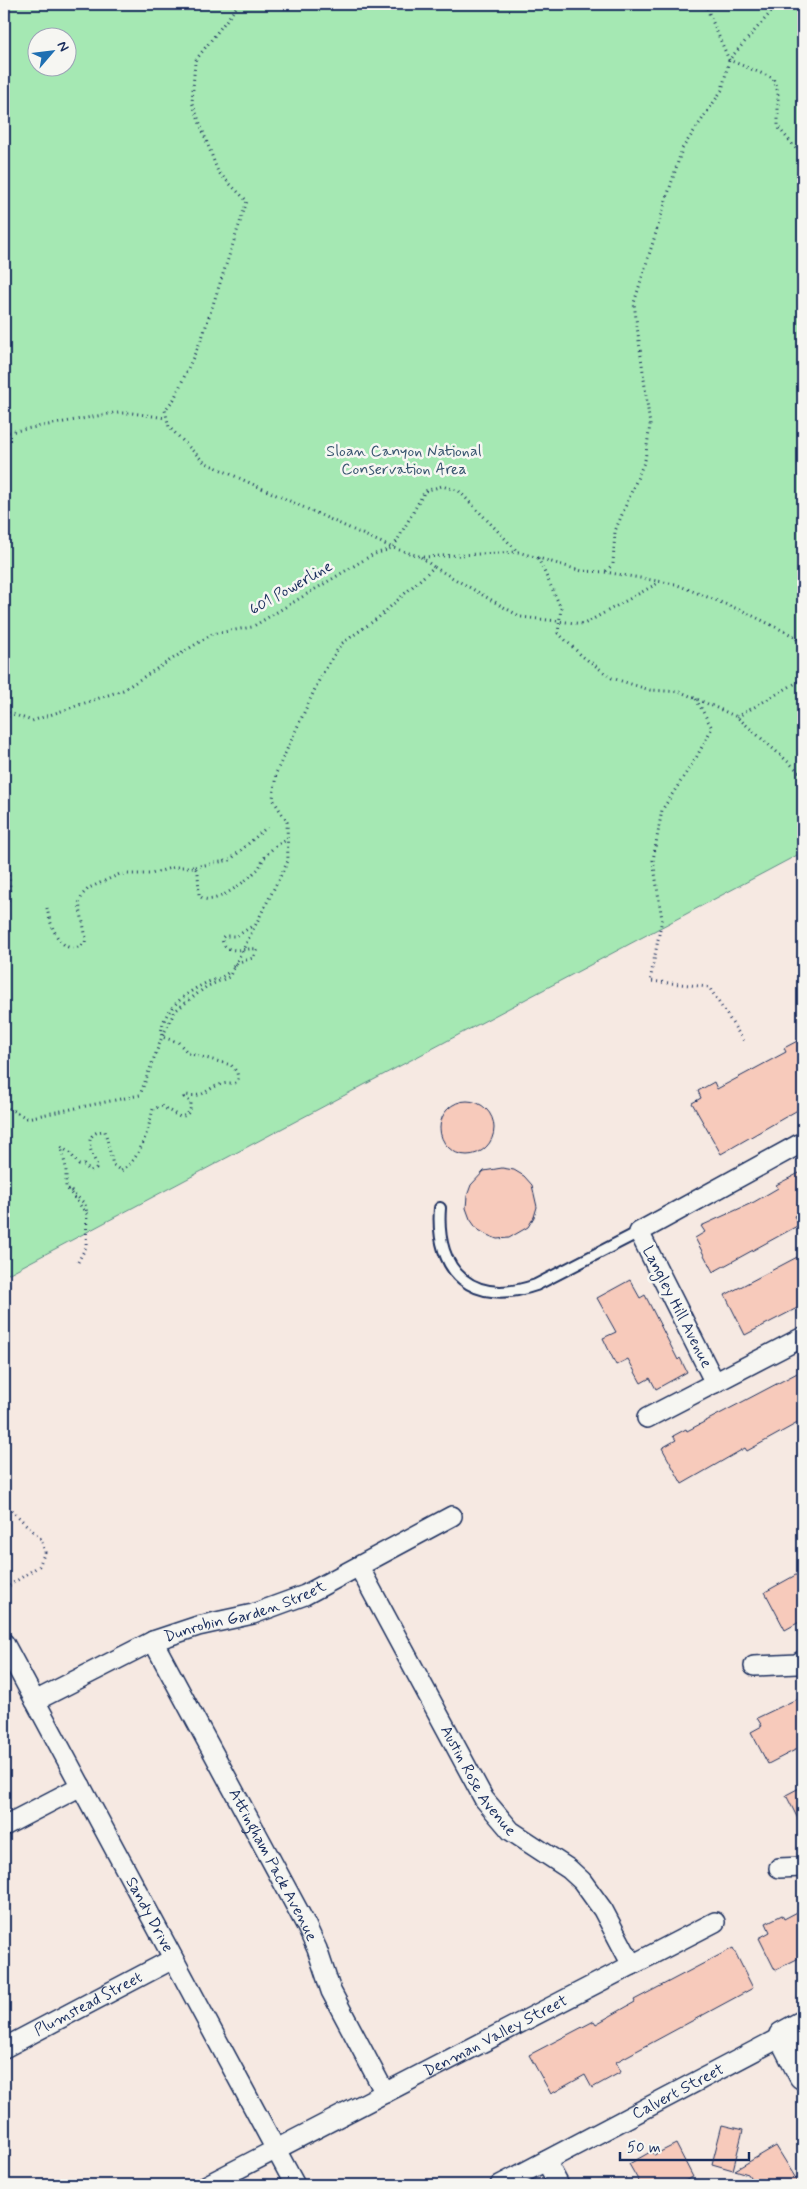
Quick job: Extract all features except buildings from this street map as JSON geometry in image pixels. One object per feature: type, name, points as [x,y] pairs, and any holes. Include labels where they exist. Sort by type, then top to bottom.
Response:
[{"type":"street","points":[[639,1232],[803,1142]]},
{"type":"street","name":"Langley Hill Avenue","points":[[639,1232],[715,1383]]},
{"type":"street","points":[[647,1418],[803,1337]]},
{"type":"street","name":"Dunrobin Garden Street","points":[[35,1701],[153,1641],[198,1626],[254,1614],[285,1603],[359,1567],[452,1516]]},
{"type":"street","name":"Austin Rose Avenue","points":[[359,1567],[484,1799],[511,1830],[569,1869],[582,1880],[603,1910],[632,1965]]},
{"type":"street","name":"Attingham Pack Avenue","points":[[153,1641],[306,1925],[318,1949],[331,1992],[385,2093]]},
{"type":"street","name":"Sandy Drive","points":[[4,1643],[295,2185]]},
{"type":"street","points":[[754,1666],[797,1664],[803,1660]]},
{"type":"street","points":[[4,1826],[81,1786]]},
{"type":"street","points":[[779,1868],[803,1867]]},
{"type":"street","name":"Denman Valley Street","points":[[207,2185],[715,1922]]},
{"type":"street","name":"Plumstead Street","points":[[4,2048],[174,1959]]},
{"type":"street","points":[[793,2030],[803,2074]]},
{"type":"street","name":"Calvert Street","points":[[500,2185],[793,2030]]},
{"type":"street","points":[[546,2161],[559,2185]]},
{"type":"lane","points":[[440,1208],[439,1226],[449,1263],[463,1280],[480,1290],[500,1293],[518,1291],[536,1285],[639,1232]]},
{"type":"path","points":[[239,4],[195,61],[192,102],[218,172],[247,201],[202,338],[174,399],[165,410],[169,428],[204,462],[393,548],[421,556],[518,552],[582,571],[606,572],[675,584],[745,612],[796,637],[803,654]]},
{"type":"path","points":[[705,4],[729,60],[773,78],[778,92],[778,127],[803,157]]},
{"type":"path","points":[[606,572],[613,564],[615,532],[645,460],[650,425],[634,303],[682,148],[722,90],[729,60],[778,4]]},
{"type":"path","points":[[4,433],[114,413],[132,413],[166,418]]},
{"type":"path","points":[[393,548],[425,491],[442,486],[458,491],[518,552]]},
{"type":"path","name":"601 Powerline","points":[[4,711],[32,721],[123,690],[212,634],[252,626],[372,555],[393,548]]},
{"type":"path","points":[[421,556],[434,567],[521,617],[584,624],[660,582]]},
{"type":"path","points":[[538,558],[561,608],[558,632],[582,656],[612,678],[650,690],[681,692],[737,717],[803,775]]},
{"type":"path","points":[[4,1106],[27,1118],[140,1095],[162,1037],[175,1011],[206,987],[229,977],[241,950],[288,861],[287,822],[273,799],[276,773],[321,676],[341,644],[378,618],[434,567]]},
{"type":"path","points":[[737,717],[803,680]]},
{"type":"path","points":[[696,699],[712,728],[696,758],[662,810],[652,860],[662,919],[650,981],[709,988],[745,1043]]},
{"type":"path","points":[[4,726],[10,713]]},
{"type":"path","points":[[47,908],[56,937],[63,945],[74,948],[81,946],[85,943],[86,938],[79,903],[83,894],[89,888],[120,874],[151,874],[174,867],[195,867],[230,860],[267,827]]},
{"type":"path","points":[[195,867],[198,873],[199,895],[202,898],[218,899],[259,868],[266,855],[279,843],[287,840]]},
{"type":"path","points":[[4,866],[7,870],[9,902],[4,915]]},
{"type":"path","points":[[162,1037],[161,1032],[166,1016],[175,1004],[206,983],[222,978],[239,962],[253,958],[257,952],[255,948],[231,950],[222,942],[222,938],[224,936],[237,936],[254,925]]},
{"type":"path","points":[[78,1262],[86,1246],[87,1214],[66,1186],[66,1168],[62,1161],[61,1147],[70,1152],[79,1165],[84,1165],[90,1171],[96,1169],[97,1165],[89,1152],[90,1143],[92,1136],[97,1131],[105,1130],[113,1165],[122,1171],[128,1168],[142,1143],[153,1109],[161,1106],[180,1117],[187,1115],[191,1109],[191,1102],[184,1097],[186,1095],[193,1096],[208,1092],[218,1085],[236,1083],[238,1079],[237,1072],[231,1065],[188,1054],[178,1042],[162,1037]]},
{"type":"path","points":[[4,1504],[40,1539],[45,1552],[40,1566],[4,1589]]},
{"type":"green space","name":"Sloan Canyon National Conservation Area","points":[[4,4],[803,4],[803,852],[4,1276]]}]
